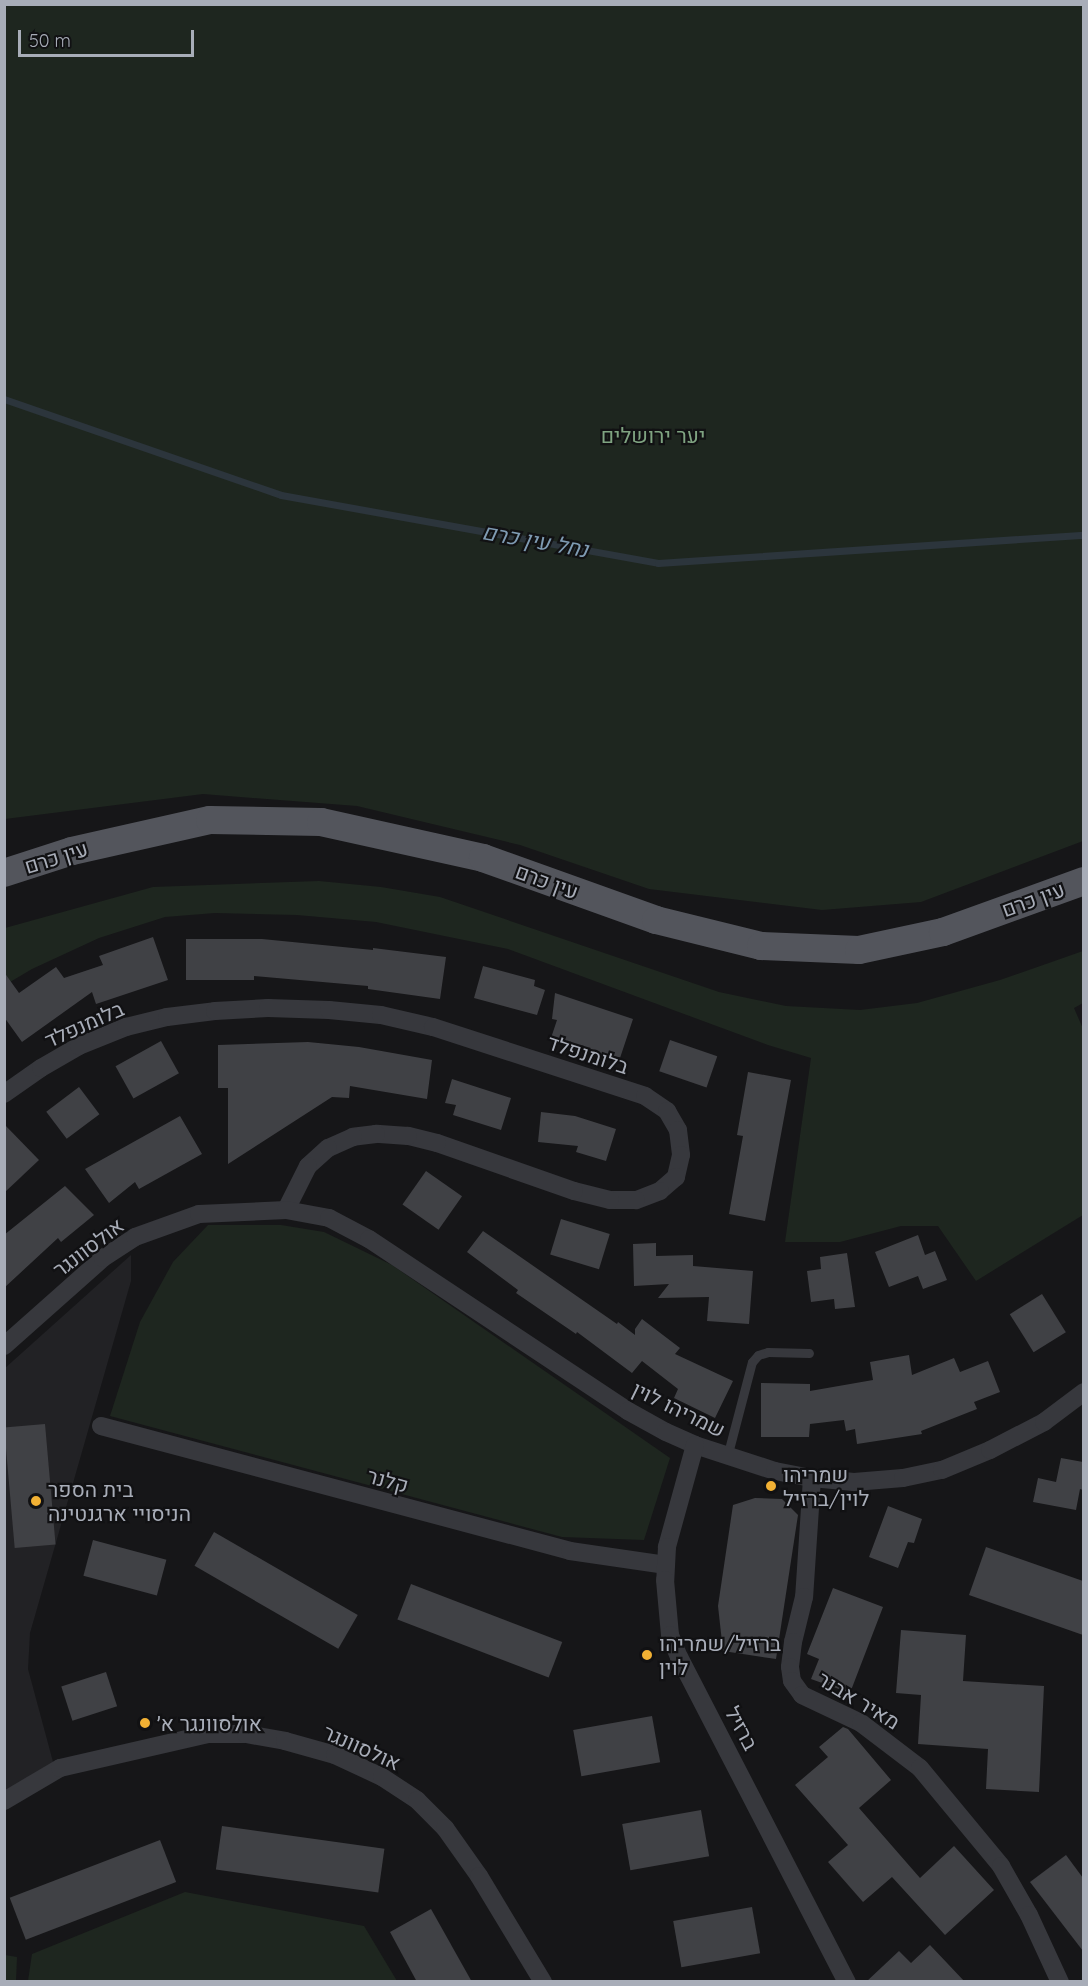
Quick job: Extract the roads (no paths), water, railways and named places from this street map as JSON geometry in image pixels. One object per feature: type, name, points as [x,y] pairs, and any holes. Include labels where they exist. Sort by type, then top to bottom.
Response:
[{"type":"main road","name":"עין כרם","points":[[4,873],[72,851],[210,820],[321,822],[483,858],[656,920],[761,946],[859,950],[944,932],[1083,881]]},
{"type":"street","name":"בלומנפלד","points":[[4,1094],[40,1068],[79,1046],[126,1027],[167,1017],[215,1011],[268,1008],[329,1010],[381,1015],[433,1027],[645,1096],[667,1111],[678,1130],[681,1155],[676,1177],[660,1191],[636,1200],[610,1200],[437,1143],[408,1136],[376,1134],[353,1137],[328,1148],[308,1166],[286,1210]]},
{"type":"street","name":"אולסוונגר","points":[[4,1346],[103,1258],[135,1237],[199,1214],[286,1210]]},
{"type":"street","name":"שמריהו לוין","points":[[286,1210],[329,1218],[369,1239],[628,1411],[695,1445],[776,1472],[854,1482],[903,1478],[942,1470],[990,1450],[1044,1422],[1083,1392]]},
{"type":"street","name":"קלנר","points":[[101,1426],[570,1551],[666,1564]]},
{"type":"street","name":"ברזיל","points":[[695,1445],[672,1524],[666,1564],[670,1635],[679,1657],[848,1982]]},
{"type":"street","name":"מאיר אבנר","points":[[812,1478],[804,1597],[793,1642],[790,1666],[792,1681],[802,1695],[861,1723],[920,1768],[1001,1866],[1029,1915],[1060,1982]]},
{"type":"street","name":"אולסוונגר","points":[[4,1801],[60,1768],[208,1734],[246,1734],[285,1741],[335,1755],[382,1777],[417,1800],[445,1828],[479,1876],[543,1982]]},
{"type":"lane","points":[[727,1457],[753,1362],[758,1355],[768,1352],[809,1353]]},
{"type":"waterway","name":"נחל עין כרם","points":[[4,399],[281,495],[658,563],[1084,535]]},
{"type":"place","name":"שמריהו לוין/ברזיל","points":[[771,1486]]},
{"type":"place","name":"בית הספר הניסויי ארגנטינה","points":[[36,1501]]},
{"type":"place","name":"ברזיל/שמריהו לוין","points":[[647,1655]]},
{"type":"place","name":"אולסוונגר א׳","points":[[145,1723]]},
{"type":"park label","name":"יער ירושלים","points":[[653,435]]}]
